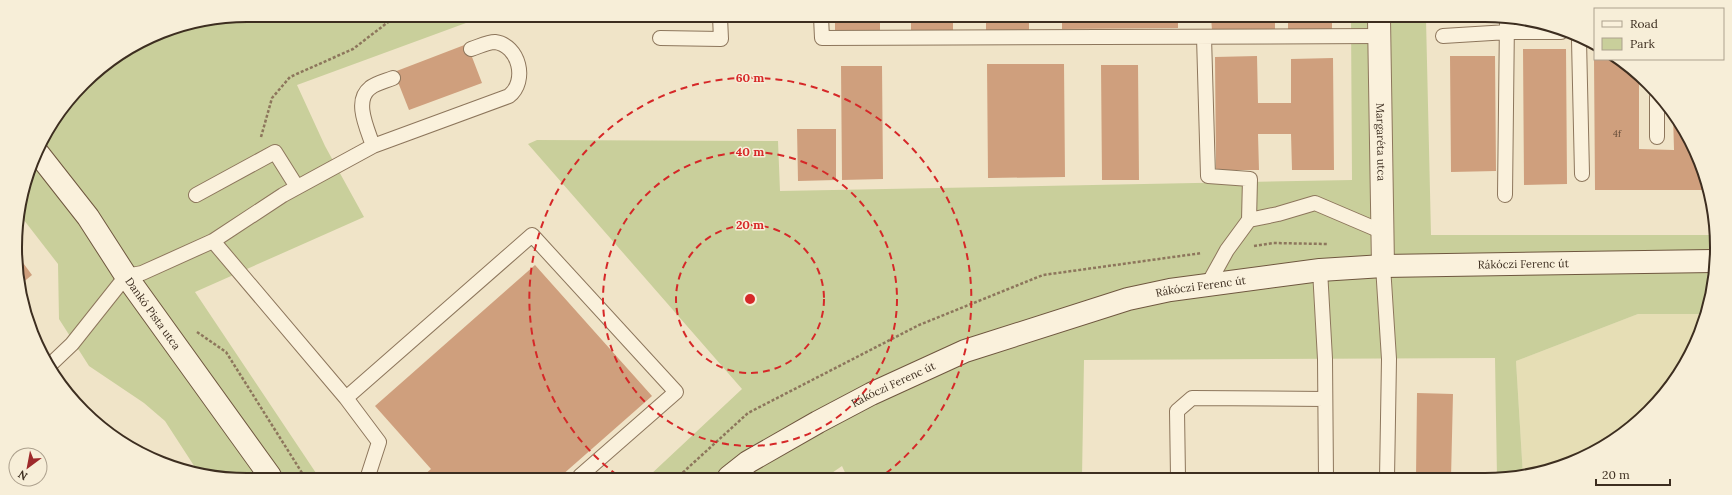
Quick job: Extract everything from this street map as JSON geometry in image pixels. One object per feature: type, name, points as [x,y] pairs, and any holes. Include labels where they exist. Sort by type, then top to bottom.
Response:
[{"type":"main road","name":"Margaréta utca","points":[[1379,28],[1383,266]]},
{"type":"main road","name":"Dankó Pista utca","points":[[41,157],[88,217],[126,276],[268,473]]},
{"type":"main road","name":"Rákóczi Ferenc út","points":[[734,473],[748,462],[871,394],[965,351],[1128,299],[1170,290],[1320,270],[1383,266],[1710,261]]},
{"type":"lane","points":[[660,38],[721,39],[720,22]]},
{"type":"lane","points":[[821,22],[822,38],[1204,37],[1379,28]]},
{"type":"lane","points":[[1442,36],[1507,26],[1543,30]]},
{"type":"lane","points":[[1505,195],[1507,26]]},
{"type":"lane","points":[[1204,37],[1208,176],[1250,179],[1249,220],[1227,250],[1207,286]]},
{"type":"lane","points":[[53,362],[72,344],[126,276],[142,273],[213,241],[283,195],[373,146],[509,96],[514,92],[518,86],[520,78],[518,62],[508,47],[494,42],[471,49]]},
{"type":"lane","points":[[1579,43],[1582,174]]},
{"type":"lane","points":[[373,146],[366,126],[362,104],[363,98],[371,87],[393,78]]},
{"type":"lane","points":[[1657,103],[1657,137]]},
{"type":"lane","points":[[196,195],[275,152],[297,187]]},
{"type":"lane","points":[[1249,220],[1278,214],[1315,203],[1383,232]]},
{"type":"lane","points":[[346,398],[532,235],[676,392],[583,473]]},
{"type":"lane","points":[[213,241],[346,398],[379,442],[369,473]]},
{"type":"lane","points":[[1383,266],[1388,359],[1386,473]]},
{"type":"lane","points":[[1320,270],[1325,359],[1326,473]]},
{"type":"lane","points":[[1178,473],[1178,412],[1192,398],[1325,399]]},
{"type":"path","points":[[259,143],[272,98],[290,77],[353,49],[388,22]]},
{"type":"shaded area","points":[[1638,314],[1700,314],[1687,347],[1672,373],[1654,396],[1633,417],[1610,435],[1584,450],[1557,461],[1523,470],[1516,361]]},
{"type":"green space","points":[[233,22],[469,22],[297,85],[325,146],[364,217],[195,292],[316,473],[233,473],[194,466],[165,421],[144,403],[89,366],[59,319],[58,264],[24,220],[26,204],[39,161],[60,122],[78,99],[99,78],[135,52],[175,34],[204,26]]},
{"type":"green space","points":[[1351,22],[1426,22],[1431,235],[1710,235],[1710,262],[1706,291],[1700,314],[1638,314],[1516,361],[1523,470],[1497,473],[1495,358],[1084,360],[1082,473],[845,473],[842,466],[832,473],[652,473],[742,389],[528,144],[537,140],[778,141],[780,191],[1352,180]]},
{"type":"building","points":[[835,22],[880,22],[880,32],[835,33]]},
{"type":"building","points":[[911,22],[953,22],[953,32],[911,32]]},
{"type":"building","points":[[986,22],[1029,22],[1029,34],[986,35]]},
{"type":"building","points":[[1062,22],[1178,22],[1178,28],[1062,29]]},
{"type":"building","points":[[1211,22],[1275,22],[1275,29],[1212,30]]},
{"type":"building","points":[[1288,22],[1332,22],[1332,31],[1288,31]]},
{"type":"building","points":[[467,44],[482,83],[409,110],[394,72]]},
{"type":"building","points":[[1523,49],[1566,49],[1567,184],[1524,185]]},
{"type":"building","points":[[1257,56],[1258,103],[1291,103],[1291,59],[1333,58],[1334,170],[1292,170],[1291,134],[1258,134],[1259,170],[1216,170],[1215,57]]},
{"type":"building","points":[[1450,56],[1495,56],[1496,171],[1451,172]]},
{"type":"building","points":[[1594,60],[1610,60],[1639,83],[1639,149],[1674,150],[1673,124],[1693,161],[1702,190],[1595,190]]},
{"type":"building","points":[[987,64],[1064,64],[1065,177],[988,178]]},
{"type":"building","points":[[1101,65],[1138,65],[1139,180],[1102,180]]},
{"type":"building","points":[[841,66],[882,66],[883,179],[842,180]]},
{"type":"building","points":[[797,129],[836,129],[836,180],[798,181]]},
{"type":"building","points":[[22,261],[32,275],[25,281]]},
{"type":"building","points":[[535,265],[652,396],[564,473],[426,473],[431,469],[375,406]]},
{"type":"building","points":[[1417,393],[1453,394],[1451,473],[1416,473]]}]
